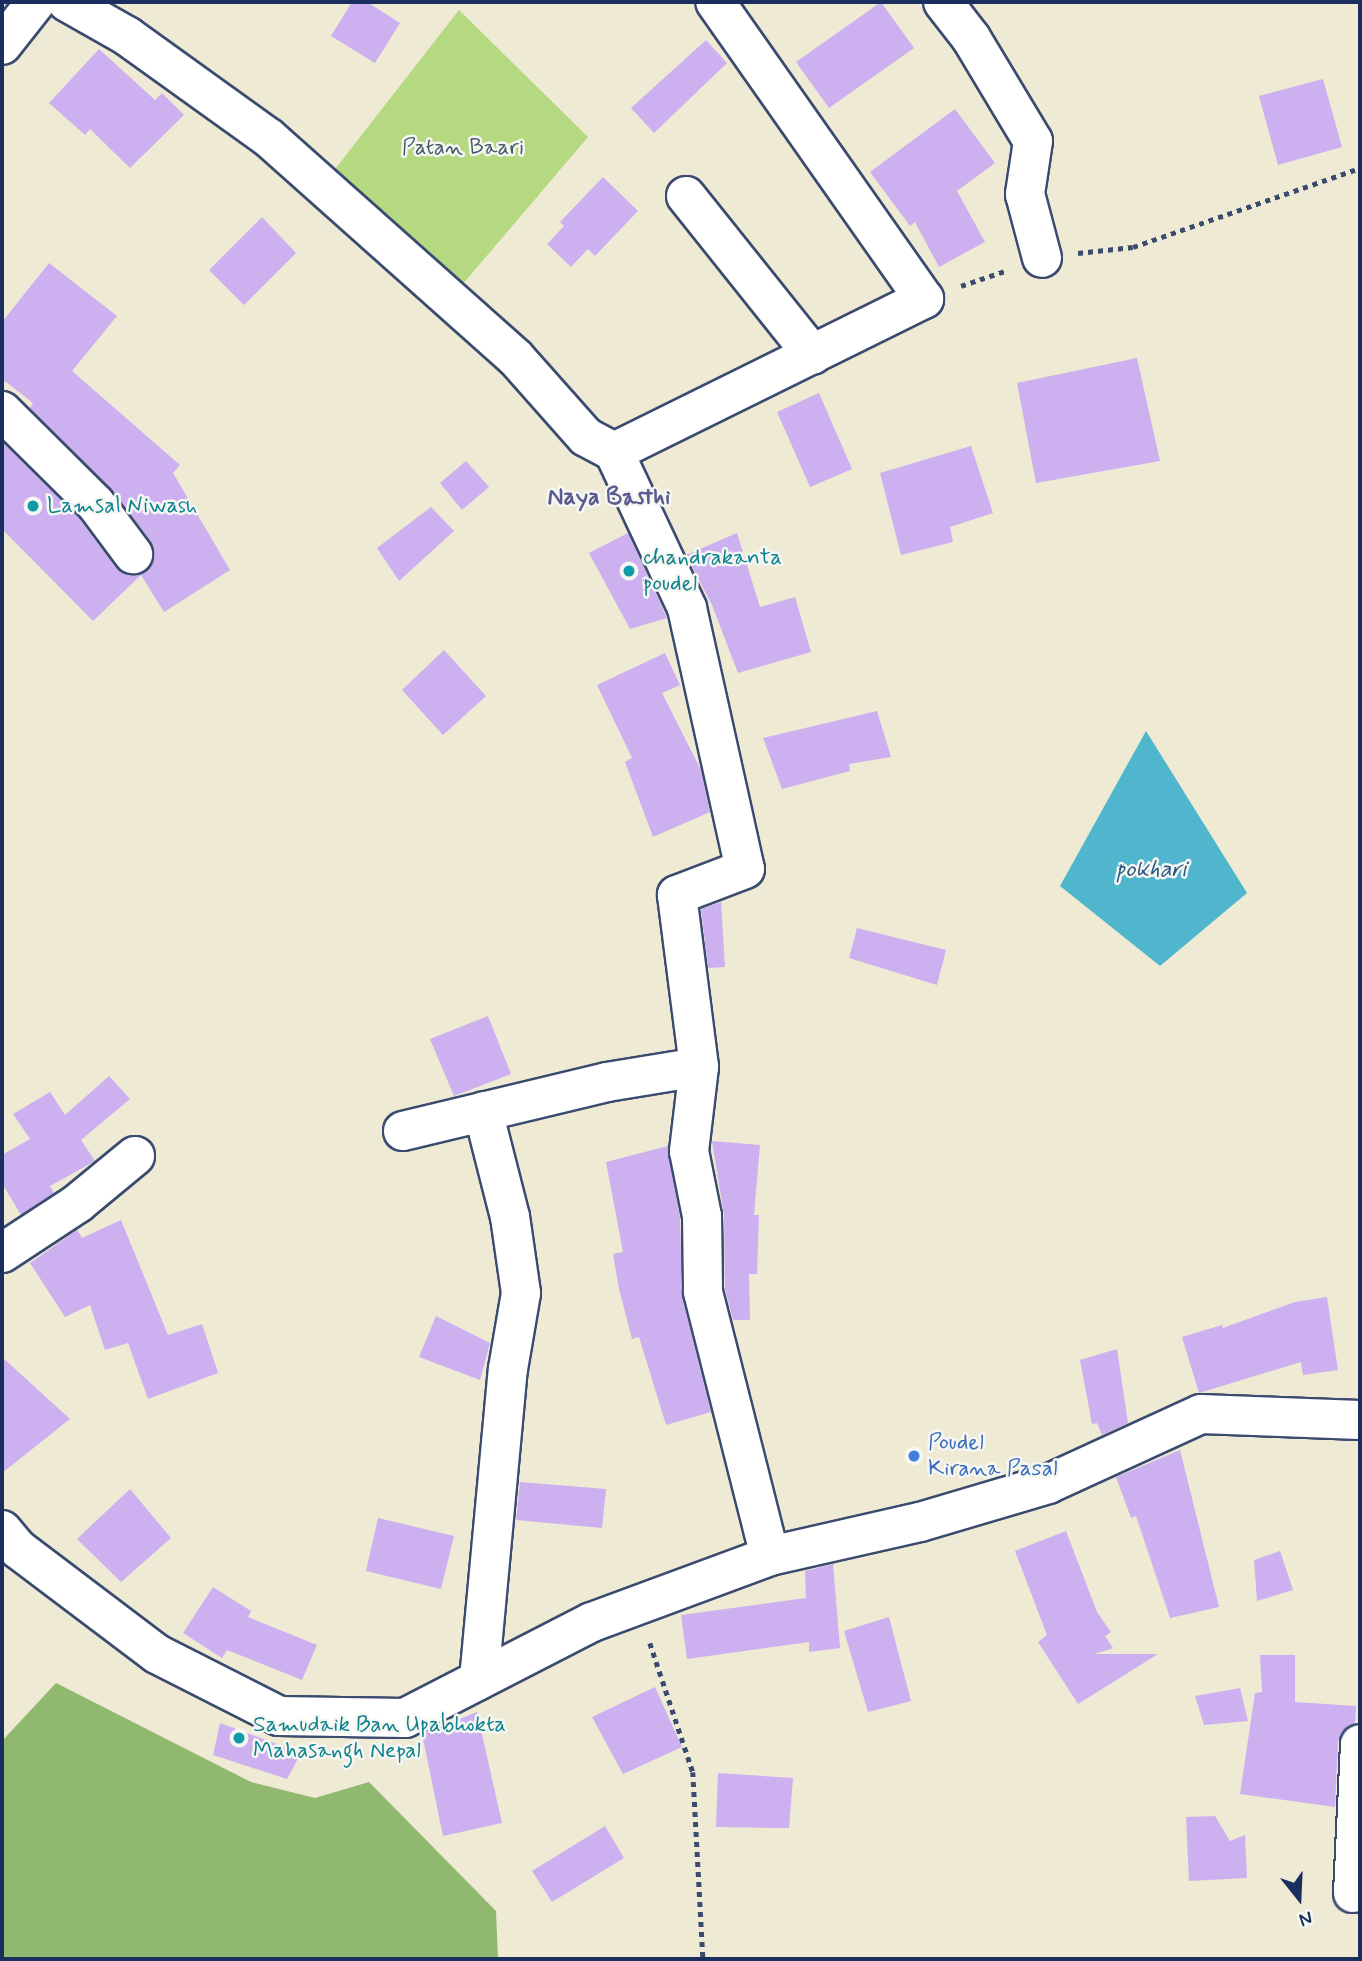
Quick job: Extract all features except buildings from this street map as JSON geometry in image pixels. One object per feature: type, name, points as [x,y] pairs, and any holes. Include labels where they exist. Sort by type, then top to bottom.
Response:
[{"type":"street","points":[[2,45],[36,2]]},
{"type":"street","points":[[67,2],[127,36],[269,138],[515,357],[586,437],[614,452],[688,608],[745,869],[677,895],[699,1067],[689,1151],[702,1216],[702,1292],[770,1556]]},
{"type":"street","points":[[614,452],[924,299],[715,2]]},
{"type":"street","points":[[943,2],[971,38],[1033,141],[1025,194],[1042,258]]},
{"type":"street","points":[[686,196],[813,355]]},
{"type":"street","points":[[2,411],[95,503],[133,554]]},
{"type":"street","points":[[403,1131],[483,1111],[699,1067]]},
{"type":"street","points":[[479,1680],[508,1368],[521,1293],[510,1217],[483,1111]]},
{"type":"street","points":[[2,1253],[78,1203],[135,1156]]},
{"type":"street","points":[[2,1530],[18,1549],[157,1654],[279,1716],[405,1718],[592,1622],[770,1556],[920,1522],[1048,1485],[1201,1413],[1360,1420]]},
{"type":"street","points":[[1353,1893],[1360,1744]]},
{"type":"path","points":[[924,299],[1042,258],[1133,247],[1360,168]]},
{"type":"path","points":[[635,1606],[674,1706],[693,1772],[703,1959]]},
{"type":"green space","name":"Patan Baari","points":[[459,10],[588,137],[456,292],[332,173]]},
{"type":"green space","points":[[56,1683],[251,1782],[315,1798],[369,1782],[496,1911],[498,1959],[2,1959],[2,1741]]},
{"type":"water","name":"pokhari","points":[[1146,731],[1247,893],[1160,966],[1060,886]]},
{"type":"place","name":"Lamsal Niwash","points":[[33,506]]},
{"type":"place","name":"chandrakanta poudel","points":[[629,571]]},
{"type":"place","name":"Poudel Kirana Pasal","points":[[914,1456]]},
{"type":"place","name":"Samudaik Ban Upabhokta Mahasangh Nepal","points":[[239,1738]]},
{"type":"district","name":"Naya Basthi","points":[[609,498]]}]
